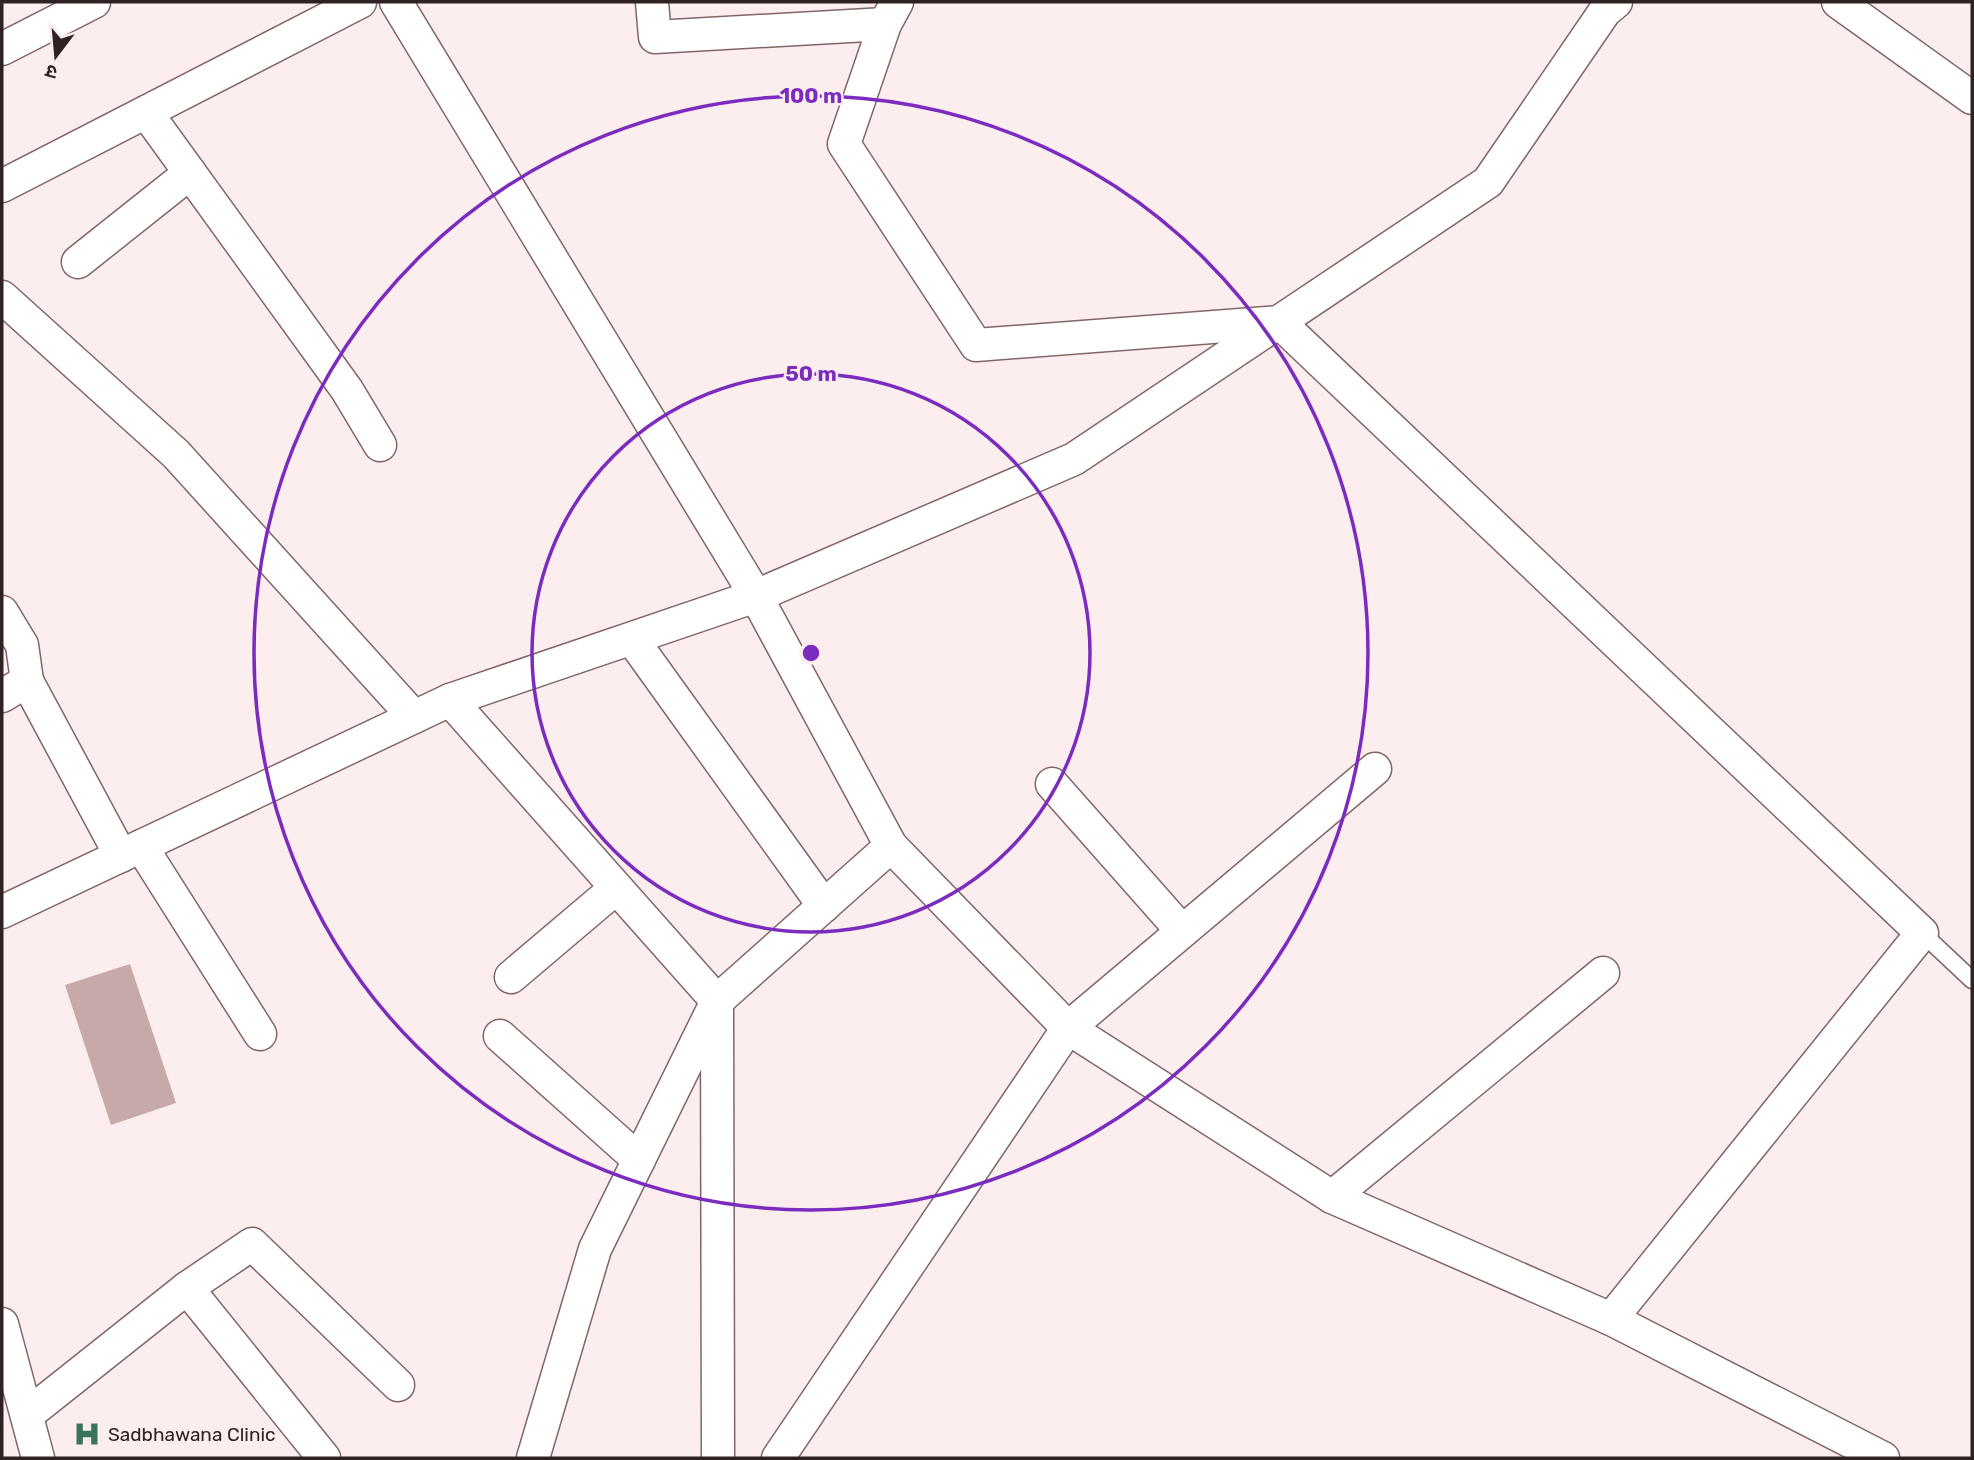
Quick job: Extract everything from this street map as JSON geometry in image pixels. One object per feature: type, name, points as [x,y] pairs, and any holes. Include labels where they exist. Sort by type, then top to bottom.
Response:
[{"type":"street","points":[[2,49],[94,2]]},
{"type":"street","points":[[2,186],[360,2]]},
{"type":"street","points":[[396,2],[756,596],[891,846],[1068,1028],[1332,1197],[1611,1319],[1883,1458]]},
{"type":"street","points":[[652,2],[655,37],[891,13],[844,144],[976,345],[1279,322],[1922,933],[1611,1319]]},
{"type":"street","points":[[1838,2],[1972,98]]},
{"type":"street","points":[[2,912],[450,700],[756,596],[1074,459],[1488,182],[1604,5]]},
{"type":"street","points":[[146,112],[347,390],[380,445]]},
{"type":"street","points":[[78,262],[190,173]]},
{"type":"street","points":[[2,297],[176,454],[414,717]]},
{"type":"street","points":[[2,612],[22,645],[14,689],[260,1034]]},
{"type":"street","points":[[632,639],[824,906]]},
{"type":"street","points":[[450,700],[717,1001],[718,1458]]},
{"type":"street","points":[[778,1458],[1068,1028],[1375,769]]},
{"type":"street","points":[[1052,784],[1182,931]]},
{"type":"street","points":[[533,1458],[595,1249],[717,1001],[891,846]]},
{"type":"street","points":[[511,977],[616,888]]},
{"type":"street","points":[[1332,1197],[1603,973]]},
{"type":"street","points":[[500,1036],[639,1160]]},
{"type":"street","points":[[27,1415],[187,1288],[252,1244],[398,1385]]},
{"type":"street","points":[[187,1288],[324,1458]]},
{"type":"street","points":[[2,1324],[38,1458]]},
{"type":"lane","points":[[1922,933],[1972,980]]},
{"type":"building","points":[[130,964],[176,1103],[111,1125],[65,985]]},
{"type":"place","name":"Sadbhawana Clinic","points":[[87,1434]]}]
